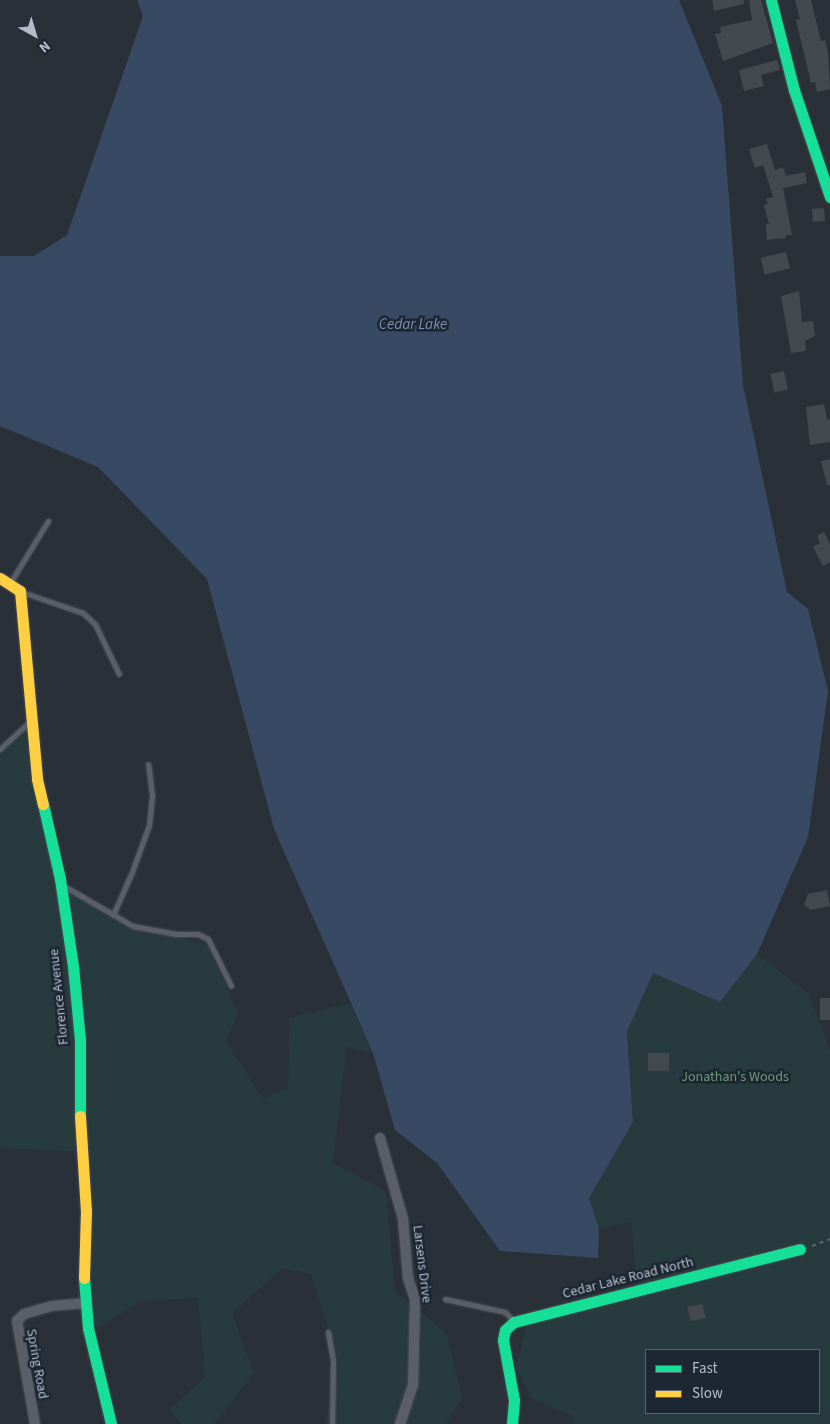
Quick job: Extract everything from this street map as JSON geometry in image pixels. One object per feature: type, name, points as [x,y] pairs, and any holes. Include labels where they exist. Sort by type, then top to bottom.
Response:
[{"type":"street","points":[[772,0],[794,90],[830,197]]},
{"type":"street","points":[[5,581],[20,591]]},
{"type":"street","name":"Florence Avenue","points":[[20,591],[37,779],[61,885],[80,1040],[80,1135],[86,1211],[85,1303],[105,1408],[111,1424]]},
{"type":"street","name":"Larsens Drive","points":[[380,1138],[403,1219],[408,1278],[415,1300],[413,1385],[400,1424]]},
{"type":"street","name":"Cedar Lake Road North","points":[[514,1322],[800,1250]]},
{"type":"street","name":"Spring Road","points":[[35,1424],[17,1320],[24,1314],[52,1306],[85,1303]]},
{"type":"street","points":[[512,1424],[514,1400],[503,1335],[514,1322]]},
{"type":"lane","points":[[5,581],[48,521]]},
{"type":"lane","points":[[20,591],[84,613],[96,624],[119,674]]},
{"type":"lane","points":[[0,750],[32,720]]},
{"type":"lane","points":[[113,915],[149,825],[152,795],[148,764]]},
{"type":"lane","points":[[61,885],[113,915],[152,931],[198,934],[208,939],[231,986]]},
{"type":"lane","points":[[445,1299],[505,1312],[514,1322]]},
{"type":"lane","points":[[328,1332],[333,1361],[332,1424]]},
{"type":"path","points":[[800,1250],[830,1239]]},
{"type":"green space","points":[[30,720],[62,884],[136,929],[207,944],[238,1013],[226,1041],[263,1099],[288,1087],[289,1018],[350,1003],[373,1053],[347,1047],[333,1163],[386,1191],[395,1291],[447,1334],[462,1398],[446,1424],[325,1424],[339,1361],[311,1274],[283,1268],[232,1313],[254,1373],[214,1424],[181,1424],[170,1409],[205,1377],[198,1298],[142,1301],[89,1332],[84,1152],[0,1148],[0,749]]},
{"type":"green space","name":"Jonathan's Woods","points":[[757,954],[809,994],[830,1051],[830,1424],[573,1424],[574,1417],[531,1398],[516,1368],[527,1324],[638,1293],[631,1222],[599,1229],[589,1198],[633,1122],[627,1032],[653,973],[720,1001]]},
{"type":"water","name":"Cedar Lake","points":[[137,0],[679,0],[722,106],[743,385],[787,592],[808,609],[828,691],[808,837],[757,954],[720,1002],[653,973],[627,1032],[633,1122],[589,1198],[599,1229],[598,1258],[500,1251],[437,1163],[395,1130],[373,1053],[274,829],[207,579],[98,467],[0,426],[0,256],[34,256],[67,235],[143,16]]},
{"type":"building","points":[[712,0],[744,0],[744,4],[714,11]]},
{"type":"building","points":[[749,0],[761,0],[773,43],[723,61],[715,34],[721,33],[720,27],[752,20]]},
{"type":"building","points":[[795,0],[811,0],[821,41],[825,40],[828,52],[830,89],[817,92],[815,82],[811,83],[796,20],[800,19]]},
{"type":"building","points":[[777,60],[780,70],[761,75],[764,86],[744,91],[739,70]]},
{"type":"building","points":[[767,144],[775,170],[783,167],[786,176],[805,172],[807,183],[783,188],[792,235],[786,235],[786,238],[767,240],[766,224],[769,224],[764,205],[768,204],[766,199],[773,197],[763,165],[755,168],[749,149]]},
{"type":"building","points":[[824,208],[825,221],[813,222],[812,209]]},
{"type":"building","points":[[786,252],[790,269],[764,274],[761,258]]},
{"type":"building","points":[[799,291],[802,322],[813,321],[815,336],[805,341],[806,351],[791,353],[781,296]]},
{"type":"building","points":[[784,371],[788,390],[774,392],[770,374]]},
{"type":"building","points":[[824,404],[827,420],[830,419],[830,442],[810,445],[806,407]]},
{"type":"building","points":[[830,459],[830,485],[827,485],[821,461]]},
{"type":"building","points":[[824,532],[830,544],[830,562],[823,566],[813,547],[820,543],[817,536]]},
{"type":"building","points":[[827,890],[830,906],[811,910],[804,905],[808,894]]},
{"type":"building","points":[[820,998],[830,998],[830,1020],[820,1020]]},
{"type":"building","points":[[648,1053],[669,1053],[669,1071],[648,1071]]},
{"type":"building","points":[[702,1304],[706,1318],[691,1321],[687,1307]]},
{"type":"traffic: fast","points":[[771,0],[794,90],[830,197]]},
{"type":"traffic: fast","points":[[43,804],[60,879],[73,966],[80,1040],[80,1116]]},
{"type":"traffic: fast","points":[[512,1424],[514,1400],[503,1340],[505,1330],[514,1322],[800,1249]]},
{"type":"traffic: fast","points":[[84,1278],[88,1328],[111,1424]]},
{"type":"traffic: slow","points":[[0,578],[20,591],[37,779],[43,804]]},
{"type":"traffic: slow","points":[[80,1116],[86,1211],[84,1278]]}]
